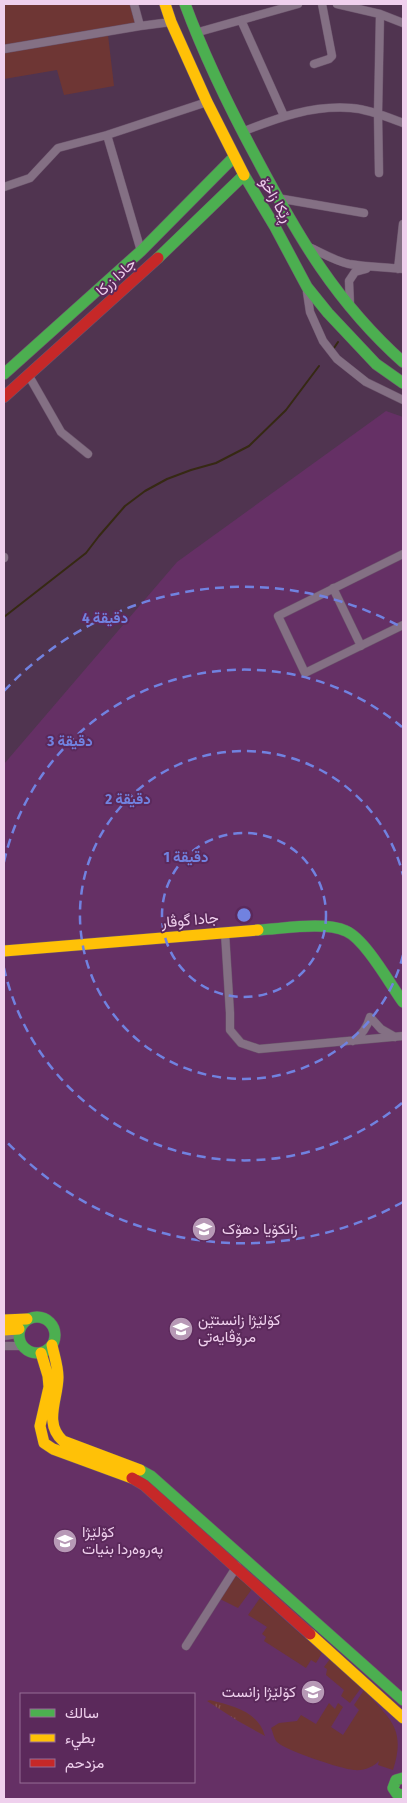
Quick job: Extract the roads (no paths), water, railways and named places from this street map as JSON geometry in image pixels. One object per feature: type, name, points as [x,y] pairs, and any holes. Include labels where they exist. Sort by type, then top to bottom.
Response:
[{"type":"main road","name":"ڕێکا زاخۆ","points":[[165,4],[171,22],[207,102],[234,157],[275,227],[307,288],[376,364],[403,382]]},
{"type":"main road","name":"ڕێکا زاخۆ","points":[[185,4],[195,33],[242,132],[277,198],[350,310],[371,333],[403,362]]},
{"type":"main road","name":"جادا زرکا","points":[[4,374],[141,251],[234,157]]},
{"type":"main road","points":[[222,169],[229,170],[234,175],[234,185]]},
{"type":"main road","name":"جادا زرکا","points":[[4,396],[29,376],[143,273],[244,175]]},
{"type":"main road","name":"جادا گوڤار","points":[[4,951],[221,932],[326,926],[346,931],[366,948],[403,1002]]},
{"type":"main road","points":[[4,1320],[43,1317],[52,1324],[55,1335],[52,1345],[58,1378],[52,1425],[56,1437],[134,1467],[151,1476],[403,1700]]},
{"type":"main road","points":[[20,1336],[22,1323],[27,1319]]},
{"type":"main road","points":[[4,1330],[20,1336],[30,1352],[41,1353],[52,1345]]},
{"type":"main road","points":[[41,1353],[48,1376],[49,1387],[40,1426],[44,1443],[53,1449],[131,1478],[144,1485],[395,1708],[403,1718]]},
{"type":"main road","points":[[399,1797],[394,1785],[396,1780],[402,1776]]},
{"type":"street","points":[[134,4],[140,26]]},
{"type":"street","points":[[195,33],[288,4],[298,4]]},
{"type":"street","points":[[314,64],[329,59],[332,56],[322,4]]},
{"type":"street","points":[[337,4],[380,14],[403,23]]},
{"type":"street","points":[[379,173],[380,14]]},
{"type":"street","points":[[241,20],[284,116]]},
{"type":"street","points":[[4,49],[171,22]]},
{"type":"street","points":[[4,187],[30,178],[58,148],[107,135],[207,102]]},
{"type":"street","points":[[242,132],[284,116],[324,108],[353,108],[403,123]]},
{"type":"street","points":[[107,135],[141,251]]},
{"type":"street","points":[[277,198],[364,213]]},
{"type":"street","points":[[350,310],[348,284],[350,276],[358,270],[373,268],[401,269],[403,224]]},
{"type":"street","points":[[307,246],[340,261],[373,268]]},
{"type":"street","points":[[307,288],[310,312],[324,341],[337,359],[366,382],[403,400]]},
{"type":"street","points":[[29,376],[61,432],[88,454]]},
{"type":"street","points":[[403,554],[278,616],[305,673],[403,626]]},
{"type":"street","points":[[333,588],[361,646]]},
{"type":"street","points":[[221,932],[224,933],[230,1030],[241,1043],[259,1049],[403,1036]]},
{"type":"street","points":[[352,1042],[366,1029],[370,1017],[381,1029],[395,1037]]},
{"type":"street","points":[[4,1336],[20,1336]]},
{"type":"street","points":[[4,1346],[20,1336]]},
{"type":"street","points":[[186,1646],[237,1566]]},
{"type":"waterway","points":[[334,348],[338,342]]},
{"type":"waterway","points":[[4,617],[86,553],[125,506],[145,491],[167,479],[216,463],[249,446],[286,410],[319,366]]},
{"type":"place","name":"زانکۆیا دهۆک","points":[[204,1229]]},
{"type":"place","name":"كۆلێژا زانستێن مرۆڤایەتی","points":[[181,1329]]},
{"type":"place","name":"کۆلێژا پەروەردا بنیات","points":[[65,1541]]},
{"type":"place","name":"کۆلێژا زانست","points":[[313,1692]]}]
